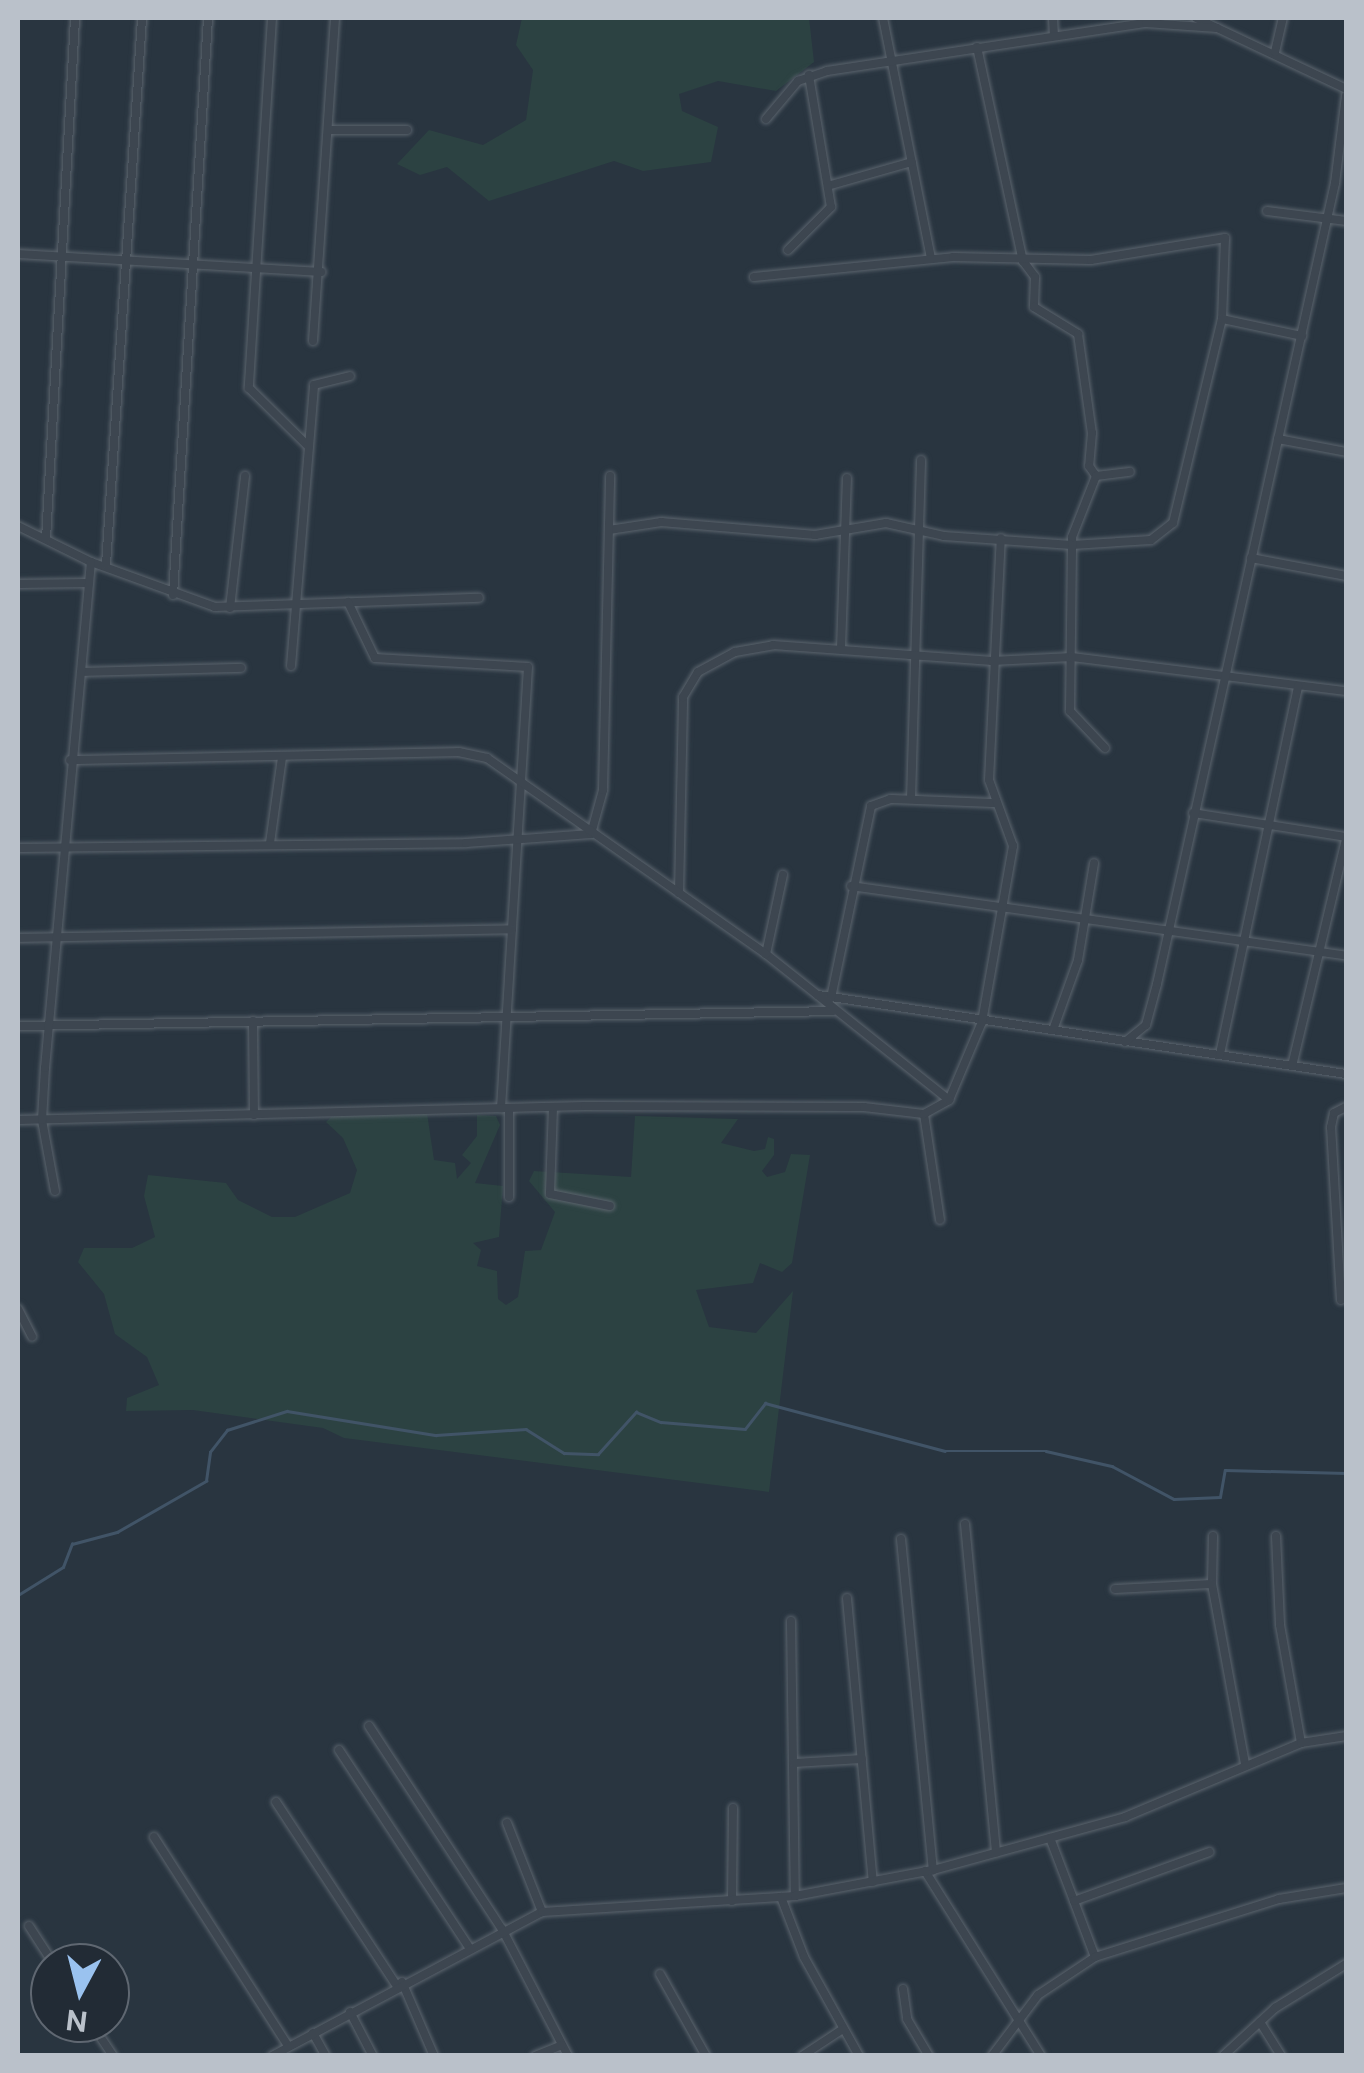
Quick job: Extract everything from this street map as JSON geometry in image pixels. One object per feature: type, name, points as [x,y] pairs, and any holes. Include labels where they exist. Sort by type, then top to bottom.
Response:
[{"type":"street","points":[[46,539],[75,18]]},
{"type":"street","points":[[106,565],[142,18]]},
{"type":"street","points":[[172,595],[189,264],[208,18]]},
{"type":"street","points":[[272,18],[249,388],[307,445]]},
{"type":"street","points":[[313,341],[321,272],[336,18]]},
{"type":"street","points":[[883,18],[931,258]]},
{"type":"street","points":[[1053,18],[1054,36]]},
{"type":"street","points":[[1276,52],[1283,18]]},
{"type":"street","points":[[766,119],[809,75],[977,47],[1192,20],[1276,52],[1346,92],[1302,336],[1150,1014],[1126,1042]]},
{"type":"street","points":[[977,47],[1023,261],[1035,277],[1037,311],[1076,329],[1092,433],[1089,466],[1096,476]]},
{"type":"street","points":[[788,250],[826,217],[831,185],[809,75]]},
{"type":"street","points":[[328,130],[407,130]]},
{"type":"street","points":[[831,185],[912,162]]},
{"type":"street","points":[[1267,210],[1346,220]]},
{"type":"street","points":[[610,530],[648,521],[829,534],[886,523],[1072,545],[1131,544],[1170,530],[1222,320],[1225,238],[1114,258],[931,258],[754,276]]},
{"type":"street","points":[[18,254],[321,272]]},
{"type":"street","points":[[1222,320],[1302,336]]},
{"type":"street","points":[[290,666],[314,385],[350,376]]},
{"type":"street","points":[[1278,439],[1346,452]]},
{"type":"street","points":[[911,799],[923,530],[921,460]]},
{"type":"street","points":[[1096,476],[1130,472]]},
{"type":"street","points":[[230,608],[245,476]]},
{"type":"street","points":[[591,834],[603,790],[610,476]]},
{"type":"street","points":[[1096,476],[1072,545],[1070,711],[1105,748]]},
{"type":"street","points":[[841,648],[847,478]]},
{"type":"street","points":[[18,526],[91,562],[172,595],[230,608],[294,602],[479,598]]},
{"type":"street","points":[[829,534],[846,545]]},
{"type":"street","points":[[18,1120],[553,1107],[864,1106],[924,1114],[950,1100],[982,1022],[1005,909],[1012,846],[994,802],[992,661],[1000,538]]},
{"type":"street","points":[[1252,558],[1346,576]]},
{"type":"street","points":[[55,1191],[42,1120],[47,1026],[70,760],[84,672],[91,562]]},
{"type":"street","points":[[18,584],[88,583]]},
{"type":"street","points":[[348,602],[375,658],[528,666],[521,841],[506,1018],[509,1198]]},
{"type":"street","points":[[678,893],[683,696],[690,682],[734,652],[773,645],[992,661],[1072,657],[1346,691]]},
{"type":"street","points":[[84,672],[241,668]]},
{"type":"street","points":[[1220,1054],[1298,686]]},
{"type":"street","points":[[70,760],[459,752],[487,758],[766,954],[832,1011],[896,1052],[950,1100]]},
{"type":"street","points":[[270,843],[282,758]]},
{"type":"street","points":[[831,998],[851,886],[871,806],[911,799],[994,802]]},
{"type":"street","points":[[1194,813],[1346,838],[1292,1066]]},
{"type":"street","points":[[18,848],[521,841],[591,834]]},
{"type":"street","points":[[1053,1030],[1086,920],[1094,862]]},
{"type":"street","points":[[766,954],[783,875]]},
{"type":"street","points":[[851,886],[1346,956]]},
{"type":"street","points":[[18,938],[512,929]]},
{"type":"street","points":[[813,994],[1346,1074]]},
{"type":"street","points":[[18,1026],[832,1011]]},
{"type":"street","points":[[253,1021],[254,1115]]},
{"type":"street","points":[[553,1107],[550,1194],[610,1206]]},
{"type":"street","points":[[1341,1300],[1330,1127],[1334,1113],[1346,1107]]},
{"type":"street","points":[[924,1114],[940,1220]]},
{"type":"street","points":[[18,1309],[32,1337]]},
{"type":"street","points":[[965,1524],[996,1853]]},
{"type":"street","points":[[1213,1536],[1212,1584],[1245,1764]]},
{"type":"street","points":[[1276,1536],[1280,1624],[1301,1743]]},
{"type":"street","points":[[901,1539],[929,1870],[1040,2056]]},
{"type":"street","points":[[1116,1589],[1212,1584]]},
{"type":"street","points":[[848,1598],[873,1882]]},
{"type":"street","points":[[791,1621],[796,1896]]},
{"type":"street","points":[[369,1726],[502,1929],[568,2056]]},
{"type":"street","points":[[272,2056],[468,1946],[542,1912],[796,1896],[929,1870],[1139,1812],[1301,1743],[1346,1736]]},
{"type":"street","points":[[338,1750],[468,1946]]},
{"type":"street","points":[[794,1763],[862,1758]]},
{"type":"street","points":[[276,1802],[399,1983],[434,2056]]},
{"type":"street","points":[[732,1901],[733,1808]]},
{"type":"street","points":[[506,1823],[542,1912]]},
{"type":"street","points":[[154,1836],[288,2046]]},
{"type":"street","points":[[1050,1838],[1095,1957]]},
{"type":"street","points":[[1074,1901],[1209,1852]]},
{"type":"street","points":[[992,2056],[1056,1980],[1095,1957],[1279,1899],[1346,1888]]},
{"type":"street","points":[[782,1897],[859,2056]]},
{"type":"street","points":[[30,1926],[41,1943]]},
{"type":"street","points":[[1223,2056],[1260,2022],[1346,1964]]},
{"type":"street","points":[[660,1974],[706,2056]]},
{"type":"street","points":[[903,1989],[907,2020],[930,2056]]},
{"type":"street","points":[[350,2012],[372,2056]]},
{"type":"street","points":[[1260,2022],[1281,2056]]},
{"type":"street","points":[[802,2056],[843,2029]]},
{"type":"street","points":[[313,2033],[326,2056]]},
{"type":"street","points":[[535,2056],[562,2045]]},
{"type":"green space","points":[[522,18],[809,18],[814,62],[776,91],[718,81],[679,94],[682,111],[718,127],[711,162],[643,171],[614,161],[489,201],[447,167],[420,175],[397,164],[429,130],[483,145],[526,120],[533,70],[516,45]]},
{"type":"green space","points":[[427,1113],[434,1160],[455,1163],[457,1179],[471,1163],[462,1155],[477,1136],[477,1115],[496,1116],[500,1125],[475,1183],[503,1186],[499,1237],[473,1243],[481,1250],[477,1266],[497,1271],[498,1299],[506,1305],[518,1297],[525,1251],[541,1250],[555,1212],[529,1181],[534,1171],[631,1177],[635,1116],[738,1119],[721,1143],[754,1151],[765,1149],[768,1137],[774,1139],[774,1155],[762,1171],[767,1177],[785,1172],[791,1154],[810,1155],[792,1263],[782,1272],[760,1263],[753,1283],[696,1290],[709,1327],[756,1333],[793,1291],[769,1492],[344,1438],[323,1428],[193,1410],[126,1411],[127,1398],[159,1385],[147,1357],[115,1334],[104,1294],[78,1262],[84,1248],[132,1248],[155,1237],[144,1196],[148,1175],[226,1183],[238,1200],[272,1217],[295,1217],[350,1193],[357,1170],[343,1138],[326,1122],[332,1116]]},
{"type":"waterway","points":[[18,1595],[63,1567],[72,1544],[117,1532],[206,1481],[210,1452],[227,1430],[287,1411],[436,1435],[526,1429],[564,1453],[598,1454],[636,1412],[661,1422],[745,1429],[765,1403],[945,1451],[1046,1451],[1112,1466],[1174,1499],[1220,1497],[1225,1470],[1346,1473]]}]
